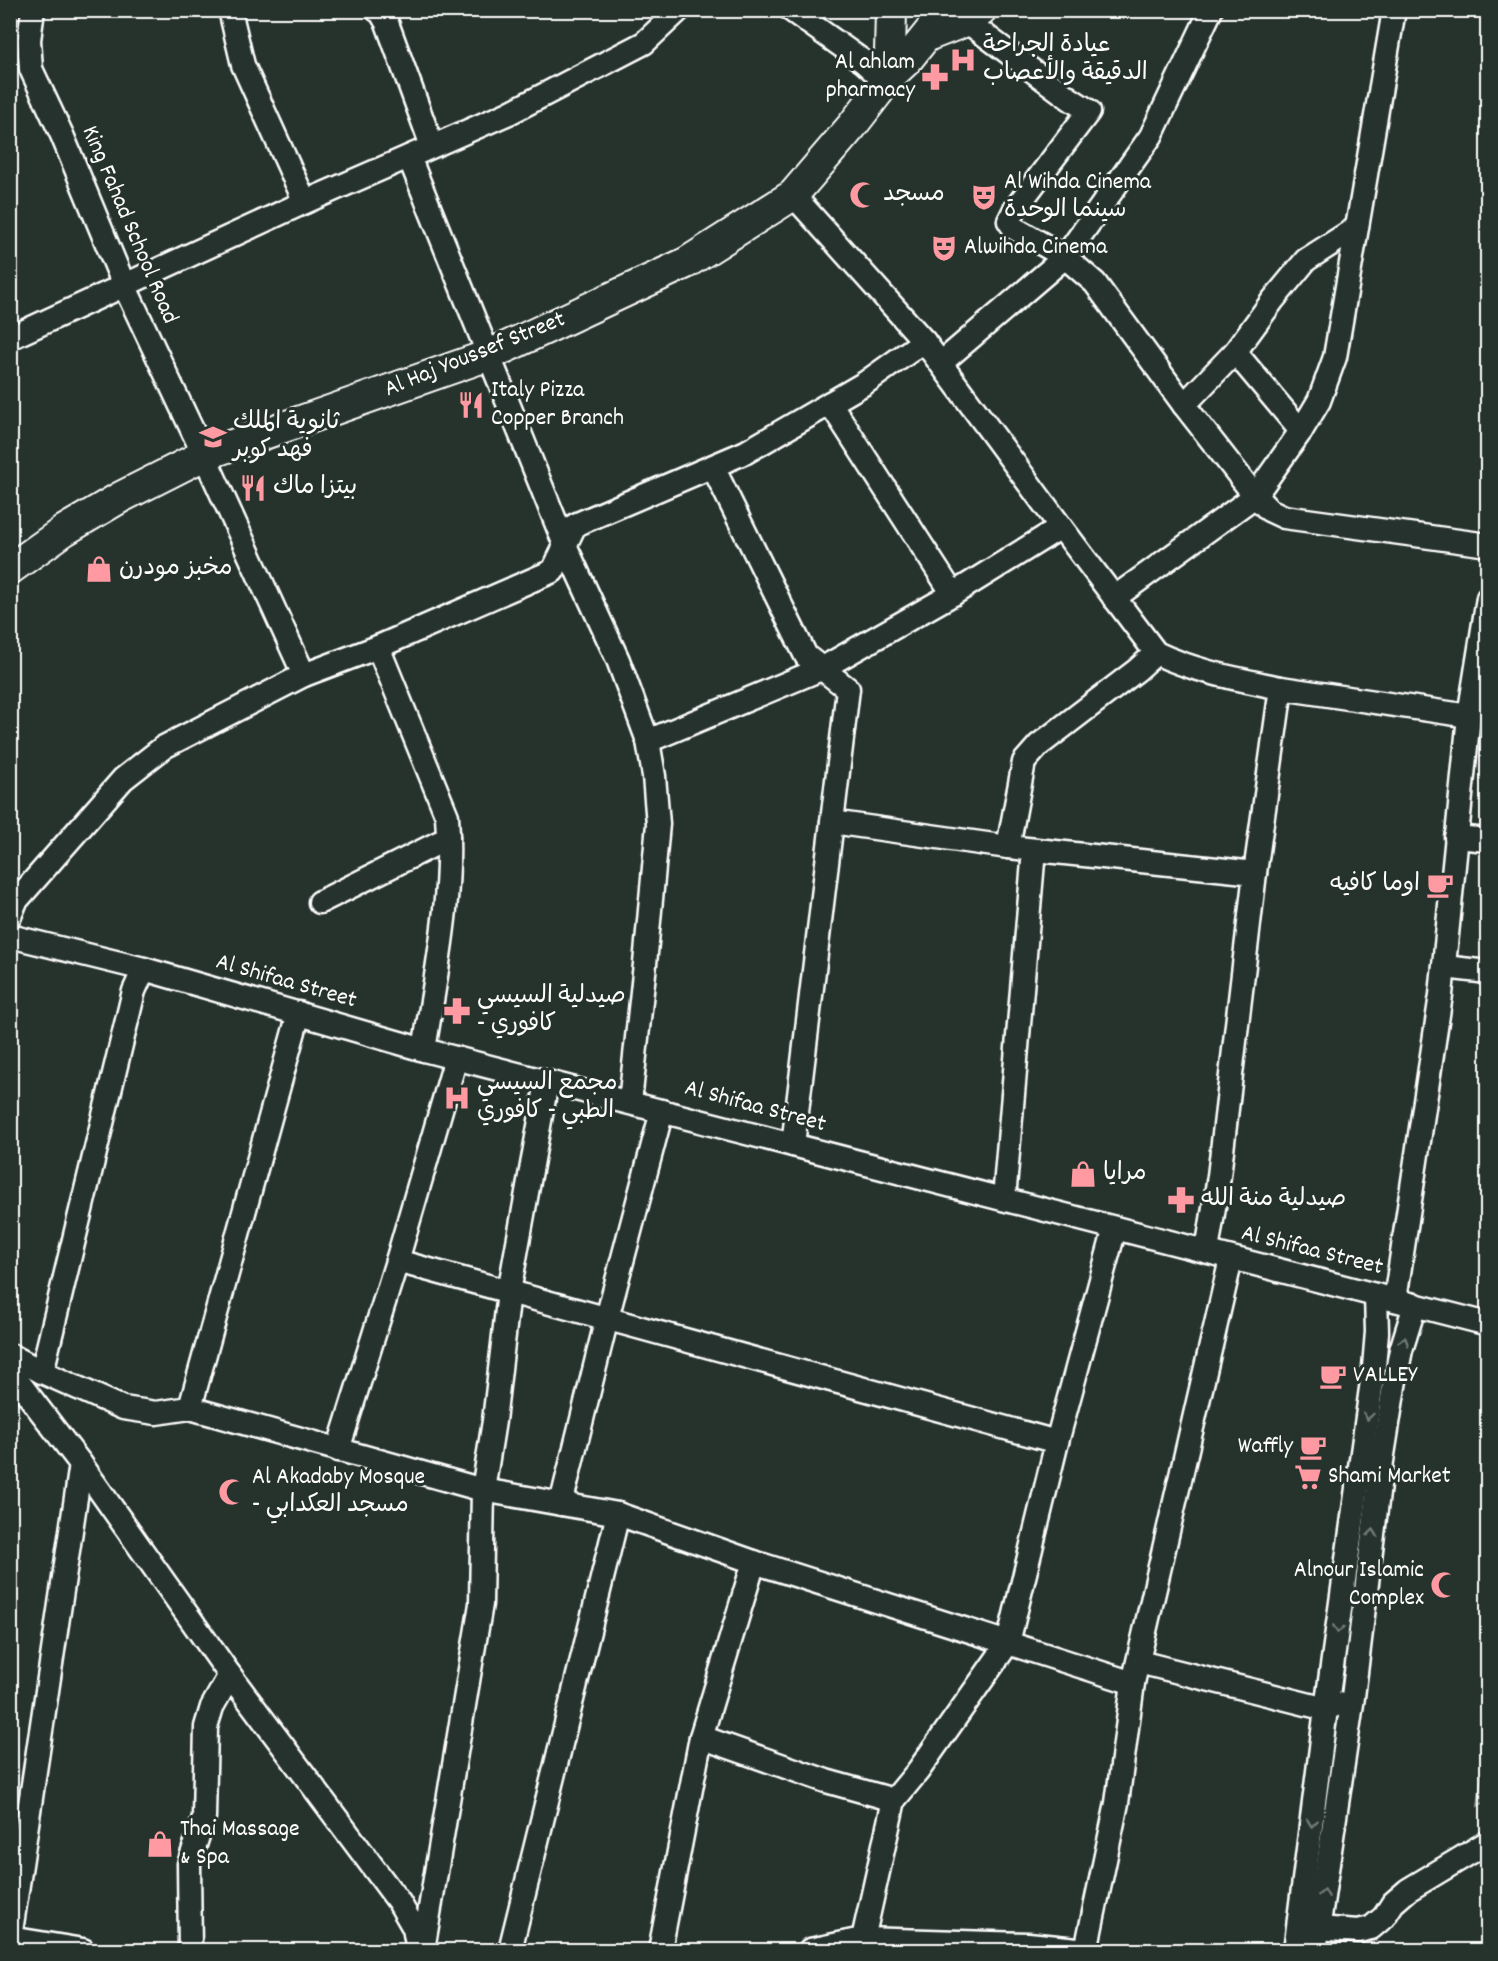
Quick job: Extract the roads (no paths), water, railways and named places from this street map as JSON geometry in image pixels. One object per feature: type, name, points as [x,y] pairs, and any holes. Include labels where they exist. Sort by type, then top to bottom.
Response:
[{"type":"main road","points":[[889,78],[891,10]]},
{"type":"main road","name":"Al Haj Youssef Street","points":[[10,570],[65,530],[121,497],[204,455],[489,355],[686,263],[793,195],[852,126],[889,78],[951,17]]},
{"type":"street","name":"King Fahad School Road","points":[[33,10],[29,40],[21,68],[62,135],[124,285],[304,675]]},
{"type":"street","points":[[230,10],[243,65],[305,202]]},
{"type":"street","points":[[377,10],[387,23],[432,146]]},
{"type":"street","points":[[10,338],[305,202],[508,113],[644,43],[680,10]]},
{"type":"street","points":[[791,10],[889,78]]},
{"type":"street","points":[[940,363],[1065,257],[1151,136],[1211,10]]},
{"type":"street","points":[[1114,598],[1255,496],[1301,431],[1319,401],[1335,357],[1394,10]]},
{"type":"street","points":[[951,17],[1089,111],[1015,209],[1009,221],[1014,228],[1065,257],[1095,283],[1184,405],[1255,496],[1269,510],[1284,517],[1488,545]]},
{"type":"street","points":[[409,157],[565,545],[618,660],[648,741],[658,824],[630,1102]]},
{"type":"street","points":[[793,195],[924,341],[1156,653],[1178,664],[1209,674],[1281,688],[1469,716]]},
{"type":"street","points":[[1184,405],[1235,352],[1306,260],[1356,228]]},
{"type":"street","points":[[10,916],[16,901],[123,779],[164,747],[304,675],[378,647],[553,571],[575,525],[746,452],[865,383],[924,341]]},
{"type":"street","points":[[1235,352],[1301,431]]},
{"type":"street","points":[[830,403],[953,594]]},
{"type":"street","points":[[713,467],[806,656],[848,689],[793,1145]]},
{"type":"street","points":[[648,741],[821,669],[953,594],[1061,527]]},
{"type":"street","points":[[1315,1950],[1353,1697],[1382,1461],[1401,1350],[1395,1300],[1444,967],[1469,716],[1488,598]]},
{"type":"street","points":[[378,647],[447,816],[446,903],[424,1050]]},
{"type":"street","points":[[1008,847],[1024,762],[1039,745],[1129,677],[1156,653]]},
{"type":"street","points":[[1207,1251],[1220,1176],[1255,873],[1281,688]]},
{"type":"street","points":[[832,822],[1008,847],[1255,873]]},
{"type":"street","points":[[1456,837],[1488,840]]},
{"type":"street","points":[[320,902],[448,838]]},
{"type":"street","points":[[1004,1199],[1034,850]]},
{"type":"street","name":"Al Shifaa Street","points":[[10,936],[144,969],[424,1050],[1488,1324]]},
{"type":"street","points":[[1444,967],[1488,972]]},
{"type":"street","points":[[42,1372],[134,991],[144,969]]},
{"type":"street","points":[[190,1408],[299,1013]]},
{"type":"street","points":[[338,1450],[397,1261],[456,1058]]},
{"type":"street","points":[[423,1950],[481,1604],[483,1490],[494,1421],[509,1292],[547,1082]]},
{"type":"street","points":[[561,1504],[662,1111]]},
{"type":"street","points":[[863,1939],[894,1800],[918,1771],[1008,1643],[1115,1228]]},
{"type":"street","points":[[810,1950],[863,1939],[1086,1950],[1117,1803],[1136,1673],[1232,1259]]},
{"type":"street","points":[[397,1261],[1058,1442]]},
{"type":"street","points":[[1295,1950],[1377,1332],[1395,1300]]},
{"type":"street","points":[[10,1355],[42,1372],[123,1408],[156,1413],[190,1408],[483,1490],[618,1514],[754,1562],[1008,1643],[1136,1673],[1326,1709],[1353,1697]]},
{"type":"street","points":[[10,1371],[81,1464],[230,1675],[399,1902],[414,1928],[418,1950]]},
{"type":"street","points":[[81,1464],[10,1938],[82,1950]]},
{"type":"street","points":[[510,1950],[618,1514]]},
{"type":"street","points":[[660,1950],[701,1737],[754,1562]]},
{"type":"street","points":[[190,1950],[189,1864],[204,1817],[206,1726],[212,1707],[230,1675]]},
{"type":"street","points":[[701,1737],[826,1781],[894,1800]]},
{"type":"street","points":[[1318,1928],[1358,1931],[1371,1928],[1408,1890],[1488,1842]]},
{"type":"street","points":[[408,1950],[414,1928]]},
{"type":"place","name":"عيادة الجراحة الدقيقة والأعصاب","points":[[963,60]]},
{"type":"place","name":"Al ahlam pharmacy","points":[[935,77]]},
{"type":"place","name":"مسجد","points":[[863,195]]},
{"type":"place","name":"Al Wihda Cinema سينما الوحدة","points":[[984,197]]},
{"type":"place","name":"Alwihda Cinema","points":[[944,248]]},
{"type":"place","name":"Italy Pizza Copper Branch","points":[[471,405]]},
{"type":"place","name":"ثانوية الملك فهد كوبر","points":[[213,437]]},
{"type":"place","name":"بيتزا ماك","points":[[253,488]]},
{"type":"place","name":"مخبز مودرن","points":[[99,569]]},
{"type":"place","name":"اوما كافيه","points":[[1440,885]]},
{"type":"place","name":"صيدلية السيسي - كافوري","points":[[457,1011]]},
{"type":"place","name":"مجمع السيسي الطبي - كافوري","points":[[457,1098]]},
{"type":"place","name":"مرايا","points":[[1083,1174]]},
{"type":"place","name":"صيدلية منة الله","points":[[1181,1200]]},
{"type":"place","name":"VALLEY","points":[[1333,1376]]},
{"type":"place","name":"Waffly","points":[[1313,1447]]},
{"type":"place","name":"Shami Market","points":[[1308,1477]]},
{"type":"place","name":"Al Akadaby Mosque - مسجد العكدابي","points":[[232,1492]]},
{"type":"place","name":"Alnour Islamic Complex","points":[[1444,1585]]},
{"type":"place","name":"Thai Massage & Spa","points":[[160,1844]]}]
